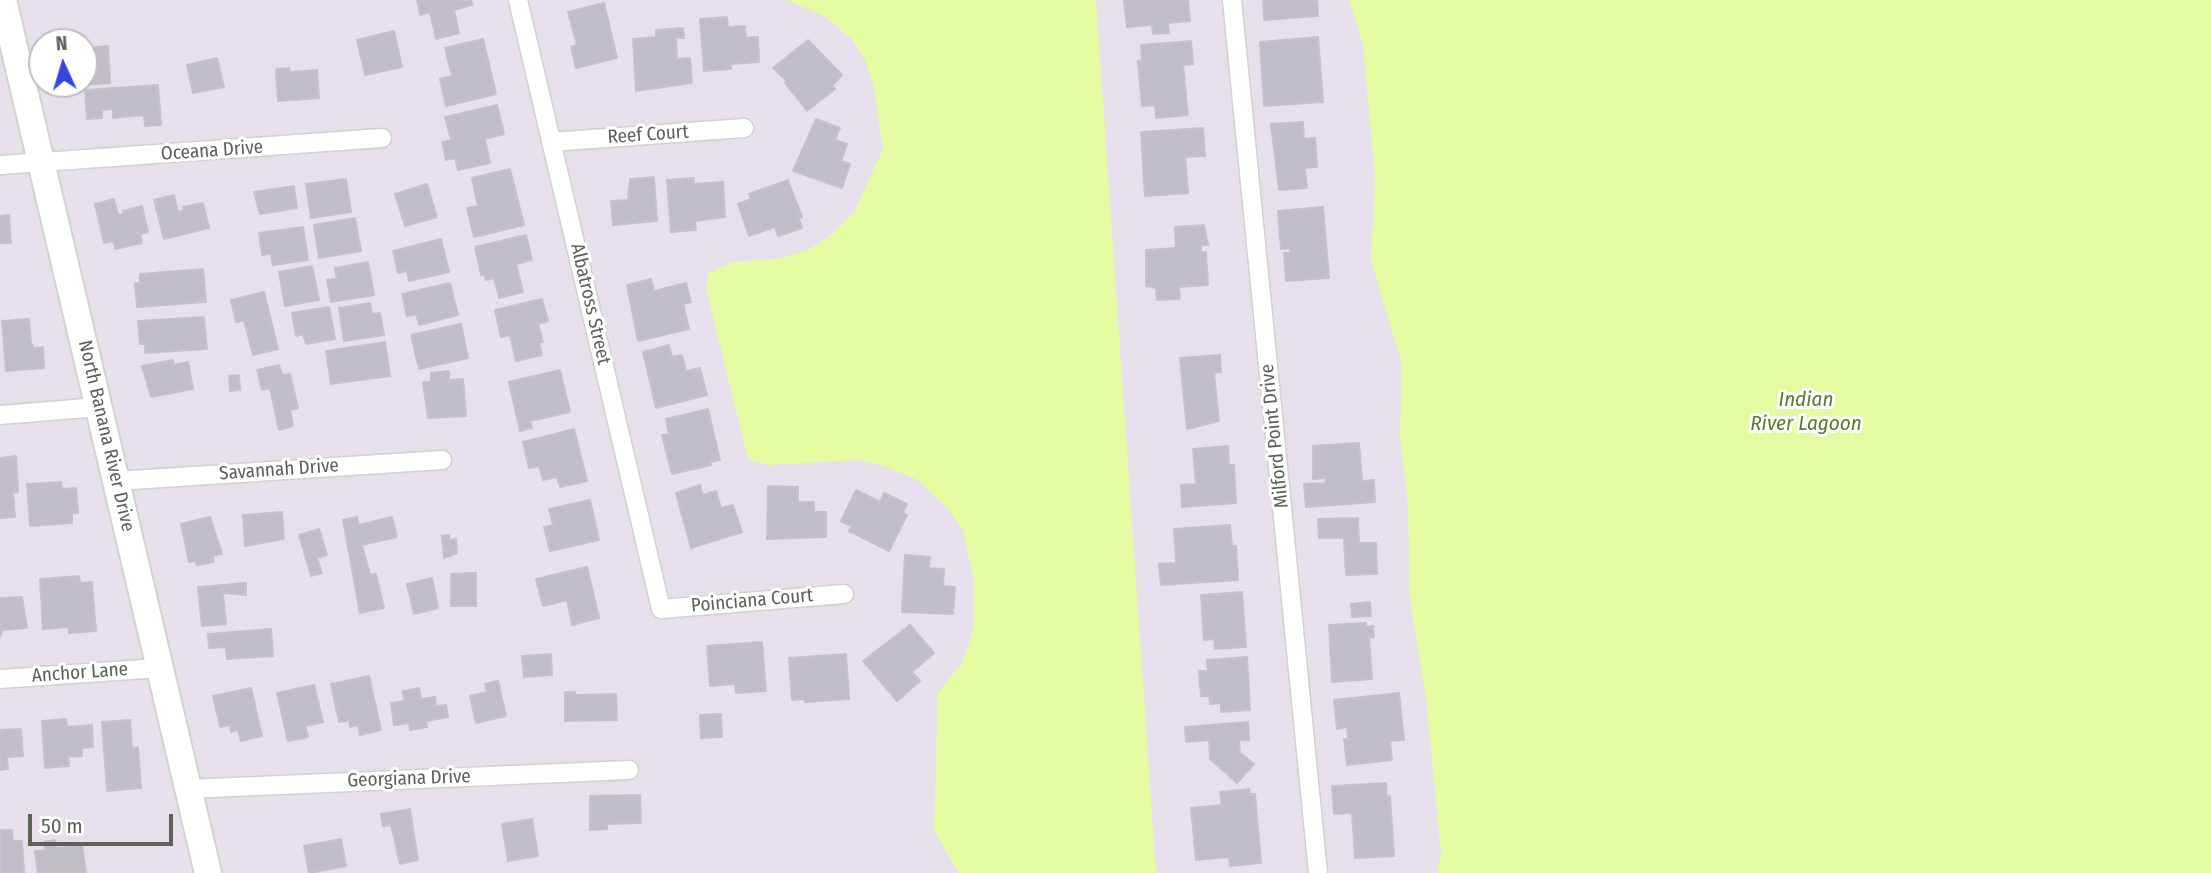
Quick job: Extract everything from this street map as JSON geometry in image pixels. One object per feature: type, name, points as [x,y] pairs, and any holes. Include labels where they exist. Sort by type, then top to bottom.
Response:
[{"type":"street","name":"North Banana River Drive","points":[[3,0],[208,873]]},
{"type":"street","name":"Albatross Street","points":[[518,0],[661,609]]},
{"type":"street","name":"Milford Point Drive","points":[[1232,0],[1318,873]]},
{"type":"street","name":"Reef Court","points":[[551,142],[744,128]]},
{"type":"street","name":"Oceana Drive","points":[[0,164],[382,138]]},
{"type":"street","points":[[0,415],[98,407]]},
{"type":"street","name":"Savannah Drive","points":[[116,481],[442,460]]},
{"type":"street","name":"Poinciana Court","points":[[661,609],[844,594]]},
{"type":"street","name":"Anchor Lane","points":[[0,679],[159,668]]},
{"type":"street","name":"Georgiana Drive","points":[[188,789],[629,770]]},
{"type":"water","points":[[787,0],[1096,0],[1156,873],[959,873],[934,831],[938,693],[962,663],[973,631],[974,581],[963,530],[950,511],[918,480],[884,466],[859,460],[768,465],[751,460],[747,454],[706,289],[708,274],[733,262],[782,258],[808,250],[828,237],[854,212],[883,149],[874,86],[865,60],[852,39],[824,16]]},
{"type":"water","name":"Indian River Lagoon","points":[[1349,0],[2211,0],[2211,873],[1437,873],[1441,853],[1426,697],[1410,599],[1408,506],[1400,437],[1402,364],[1371,260],[1375,179],[1363,44]]},
{"type":"building","points":[[417,0],[471,0],[472,5],[454,10],[459,33],[436,39],[430,12],[420,15]]},
{"type":"building","points":[[1124,0],[1188,0],[1190,21],[1168,23],[1169,33],[1153,34],[1152,25],[1127,27]]},
{"type":"building","points":[[1263,0],[1317,0],[1318,16],[1264,20]]},
{"type":"building","points":[[604,3],[617,58],[576,68],[571,47],[577,45],[568,12]]},
{"type":"building","points":[[727,17],[728,27],[745,26],[746,38],[758,37],[759,62],[731,64],[731,69],[704,71],[700,19]]},
{"type":"building","points":[[683,28],[684,38],[676,38],[677,59],[690,58],[692,83],[636,91],[633,39],[656,37],[656,30]]},
{"type":"building","points":[[394,31],[402,67],[365,75],[357,40]]},
{"type":"building","points":[[1318,37],[1323,102],[1264,106],[1260,42]]},
{"type":"building","points":[[483,39],[496,94],[446,106],[440,79],[452,76],[445,48]]},
{"type":"building","points":[[808,40],[842,75],[832,86],[835,89],[807,111],[785,83],[787,81],[773,68]]},
{"type":"building","points":[[1191,41],[1193,64],[1183,65],[1188,115],[1156,118],[1155,105],[1142,106],[1138,61],[1142,61],[1141,45]]},
{"type":"building","points":[[108,46],[110,83],[98,84],[98,47]]},
{"type":"building","points":[[217,58],[224,87],[193,93],[187,65]]},
{"type":"building","points":[[289,68],[290,72],[317,70],[319,98],[278,101],[276,69]]},
{"type":"building","points":[[158,85],[161,125],[145,126],[144,115],[113,118],[113,109],[102,110],[102,118],[87,119],[86,98],[98,98],[98,89]]},
{"type":"building","points":[[497,105],[504,134],[485,139],[490,163],[458,170],[455,158],[446,160],[442,142],[451,140],[445,117]]},
{"type":"building","points":[[816,119],[840,128],[835,140],[847,144],[841,161],[850,164],[842,188],[793,171]]},
{"type":"building","points":[[1303,122],[1304,139],[1315,138],[1317,167],[1305,168],[1307,188],[1279,190],[1271,124]]},
{"type":"building","points":[[1203,128],[1205,156],[1185,157],[1188,193],[1145,196],[1141,132]]},
{"type":"building","points":[[510,169],[524,225],[474,237],[467,208],[478,206],[472,178]]},
{"type":"building","points":[[654,177],[657,221],[613,225],[611,201],[628,200],[630,179]]},
{"type":"building","points":[[694,178],[694,184],[723,182],[725,217],[695,221],[696,230],[671,232],[667,180]]},
{"type":"building","points":[[346,179],[351,212],[311,218],[306,184]]},
{"type":"building","points":[[788,180],[802,217],[799,218],[802,228],[778,236],[775,227],[749,236],[738,204],[751,199],[749,194]]},
{"type":"building","points":[[427,184],[437,217],[405,226],[395,194]]},
{"type":"building","points":[[294,186],[297,208],[260,214],[254,192]]},
{"type":"building","points":[[174,195],[178,212],[184,210],[183,207],[203,203],[209,228],[164,239],[154,200]]},
{"type":"building","points":[[114,199],[118,215],[142,206],[148,232],[140,234],[142,243],[115,249],[113,241],[104,243],[95,204]]},
{"type":"building","points":[[1323,207],[1329,278],[1286,281],[1284,253],[1290,253],[1290,248],[1281,249],[1278,211]]},
{"type":"building","points":[[9,215],[11,243],[0,243],[0,216]]},
{"type":"building","points":[[355,218],[361,251],[319,258],[314,225]]},
{"type":"building","points":[[1204,225],[1208,245],[1201,245],[1201,252],[1206,252],[1208,285],[1179,287],[1180,299],[1157,300],[1156,288],[1146,286],[1146,250],[1176,248],[1175,227]]},
{"type":"building","points":[[303,227],[308,260],[273,265],[271,254],[262,255],[259,233]]},
{"type":"building","points":[[526,235],[532,260],[516,264],[523,292],[499,298],[494,278],[486,280],[484,274],[481,275],[475,247]]},
{"type":"building","points":[[441,239],[449,272],[409,281],[407,271],[398,273],[393,251]]},
{"type":"building","points":[[368,262],[374,295],[331,302],[327,280],[337,279],[335,268]]},
{"type":"building","points":[[312,266],[319,300],[285,306],[279,272]]},
{"type":"building","points":[[203,269],[206,302],[137,307],[135,283],[140,283],[140,274]]},
{"type":"building","points":[[651,279],[654,291],[686,283],[691,302],[683,304],[689,329],[638,341],[627,285]]},
{"type":"building","points":[[450,283],[458,315],[419,325],[416,314],[407,316],[402,294]]},
{"type":"building","points":[[264,292],[278,349],[253,355],[244,320],[236,322],[231,300]]},
{"type":"building","points":[[542,299],[548,321],[538,324],[543,342],[539,343],[542,355],[516,361],[510,335],[501,337],[495,310]]},
{"type":"building","points":[[370,303],[372,314],[380,313],[384,335],[344,341],[339,308]]},
{"type":"building","points":[[329,307],[335,339],[306,344],[303,334],[296,336],[292,313]]},
{"type":"building","points":[[204,317],[207,349],[145,353],[145,344],[140,344],[138,321]]},
{"type":"building","points":[[29,319],[31,343],[34,348],[43,347],[44,368],[6,371],[2,321]]},
{"type":"building","points":[[461,324],[468,358],[419,369],[411,335]]},
{"type":"building","points":[[385,342],[390,376],[331,384],[326,351]]},
{"type":"building","points":[[669,345],[672,357],[682,355],[686,371],[700,368],[707,395],[656,408],[643,352]]},
{"type":"building","points":[[1220,355],[1221,372],[1214,373],[1219,421],[1187,429],[1180,358]]},
{"type":"building","points":[[173,360],[174,365],[188,362],[193,389],[151,397],[142,366]]},
{"type":"building","points":[[279,365],[282,375],[290,374],[298,408],[290,410],[293,426],[279,430],[270,388],[262,390],[257,370]]},
{"type":"building","points":[[560,370],[570,412],[530,421],[532,428],[520,431],[509,382]]},
{"type":"building","points":[[449,371],[449,380],[463,379],[466,416],[428,418],[423,382],[431,382],[431,373]]},
{"type":"building","points":[[239,375],[240,390],[230,391],[229,376]]},
{"type":"building","points":[[708,409],[720,460],[710,462],[711,465],[672,474],[662,435],[669,434],[666,419]]},
{"type":"building","points":[[574,429],[587,481],[560,487],[557,477],[543,480],[539,466],[529,468],[523,442]]},
{"type":"building","points":[[1359,443],[1362,481],[1374,480],[1375,502],[1306,507],[1304,484],[1326,483],[1326,478],[1313,479],[1313,446]]},
{"type":"building","points":[[1228,446],[1229,465],[1234,465],[1236,503],[1182,507],[1181,485],[1196,484],[1193,449]]},
{"type":"building","points":[[16,456],[18,492],[13,493],[15,517],[0,518],[0,458]]},
{"type":"building","points":[[61,482],[62,489],[76,488],[78,513],[72,513],[72,523],[30,526],[27,484]]},
{"type":"building","points":[[700,485],[703,495],[716,491],[721,508],[733,505],[742,532],[691,548],[676,493]]},
{"type":"building","points":[[768,486],[798,487],[798,502],[814,502],[814,512],[826,512],[826,537],[767,539]]},
{"type":"building","points":[[856,490],[880,502],[884,493],[907,504],[903,513],[907,515],[889,551],[849,531],[851,526],[841,521]]},
{"type":"building","points":[[590,500],[599,540],[550,551],[544,527],[553,525],[549,509]]},
{"type":"building","points":[[282,512],[284,539],[245,546],[243,515]]},
{"type":"building","points":[[210,517],[222,554],[213,556],[214,562],[197,565],[195,561],[189,562],[181,524]]},
{"type":"building","points":[[357,517],[359,525],[392,517],[397,537],[362,545],[370,575],[376,574],[384,608],[360,613],[343,520]]},
{"type":"building","points":[[1358,518],[1359,543],[1376,543],[1377,574],[1346,575],[1344,538],[1319,538],[1318,519]]},
{"type":"building","points":[[1230,525],[1232,546],[1236,546],[1238,580],[1161,585],[1159,564],[1176,563],[1174,529]]},
{"type":"building","points":[[319,529],[327,555],[317,558],[322,573],[311,576],[299,535]]},
{"type":"building","points":[[449,535],[449,540],[456,539],[457,553],[444,558],[442,536]]},
{"type":"building","points":[[905,555],[930,557],[929,568],[944,569],[943,586],[955,587],[953,614],[902,612]]},
{"type":"building","points":[[587,567],[599,618],[572,625],[567,600],[543,606],[536,579]]},
{"type":"building","points":[[476,573],[476,606],[451,606],[451,574]]},
{"type":"building","points":[[79,576],[80,583],[92,582],[96,631],[69,633],[68,627],[43,629],[40,579]]},
{"type":"building","points":[[432,578],[438,608],[414,614],[407,584]]},
{"type":"building","points":[[246,583],[246,595],[224,593],[223,585]]},
{"type":"building","points":[[222,585],[226,624],[202,626],[198,587]]},
{"type":"building","points":[[1242,592],[1246,647],[1215,649],[1214,639],[1204,640],[1201,595]]},
{"type":"building","points":[[22,597],[27,628],[2,630],[0,637],[0,598]]},
{"type":"building","points":[[1370,602],[1371,616],[1352,617],[1351,604]]},
{"type":"building","points":[[1366,623],[1366,627],[1373,626],[1374,637],[1369,638],[1372,679],[1332,682],[1329,625]]},
{"type":"building","points":[[910,625],[934,653],[912,672],[920,681],[897,701],[863,661]]},
{"type":"building","points":[[271,629],[273,656],[227,659],[226,647],[209,648],[208,634]]},
{"type":"building","points":[[762,642],[766,691],[736,693],[735,684],[710,686],[707,646]]},
{"type":"building","points":[[551,654],[552,675],[524,677],[522,656]]},
{"type":"building","points":[[846,654],[849,699],[805,702],[804,699],[792,700],[789,658]]},
{"type":"building","points":[[1247,657],[1250,710],[1221,712],[1221,703],[1210,704],[1209,696],[1201,696],[1199,671],[1208,671],[1207,660]]},
{"type":"building","points":[[369,676],[381,730],[360,735],[358,725],[350,727],[349,720],[339,722],[331,684]]},
{"type":"building","points":[[498,681],[506,716],[476,723],[470,696],[487,692],[485,684]]},
{"type":"building","points":[[314,685],[323,722],[305,726],[308,737],[288,741],[277,693]]},
{"type":"building","points":[[251,688],[262,736],[241,741],[238,730],[231,732],[230,725],[220,727],[213,696]]},
{"type":"building","points":[[419,688],[421,699],[435,697],[436,706],[446,705],[448,717],[426,721],[427,727],[410,730],[409,723],[394,725],[391,703],[404,701],[403,691]]},
{"type":"building","points":[[565,692],[575,692],[575,695],[616,694],[617,720],[565,721]]},
{"type":"building","points":[[1399,693],[1404,740],[1390,741],[1392,760],[1347,765],[1344,739],[1348,739],[1347,727],[1337,729],[1334,700]]},
{"type":"building","points":[[721,714],[722,737],[701,738],[700,715]]},
{"type":"building","points":[[66,719],[67,727],[92,725],[93,747],[82,748],[82,756],[68,757],[69,766],[45,768],[42,721]]},
{"type":"building","points":[[130,720],[132,748],[138,747],[141,788],[107,791],[102,722]]},
{"type":"building","points":[[1248,722],[1249,740],[1239,740],[1240,753],[1254,764],[1237,783],[1210,759],[1209,740],[1186,742],[1185,727]]},
{"type":"building","points":[[21,729],[23,756],[7,757],[8,769],[0,770],[0,730]]},
{"type":"building","points":[[1386,783],[1387,797],[1390,796],[1394,856],[1355,858],[1352,813],[1334,814],[1332,786]]},
{"type":"building","points":[[1249,789],[1250,794],[1255,794],[1261,863],[1230,866],[1229,857],[1196,860],[1191,808],[1222,805],[1220,792]]},
{"type":"building","points":[[640,795],[641,823],[607,824],[607,829],[590,830],[590,796]]},
{"type":"building","points":[[410,809],[418,860],[400,864],[391,825],[383,826],[381,814]]},
{"type":"building","points":[[532,819],[538,856],[508,861],[502,824]]},
{"type":"building","points":[[1,830],[12,830],[13,841],[22,841],[24,873],[0,873]]},
{"type":"building","points":[[341,839],[346,866],[309,873],[304,846]]},
{"type":"building","points":[[55,840],[56,848],[82,845],[86,873],[38,873],[35,851],[45,850],[44,842]]}]
